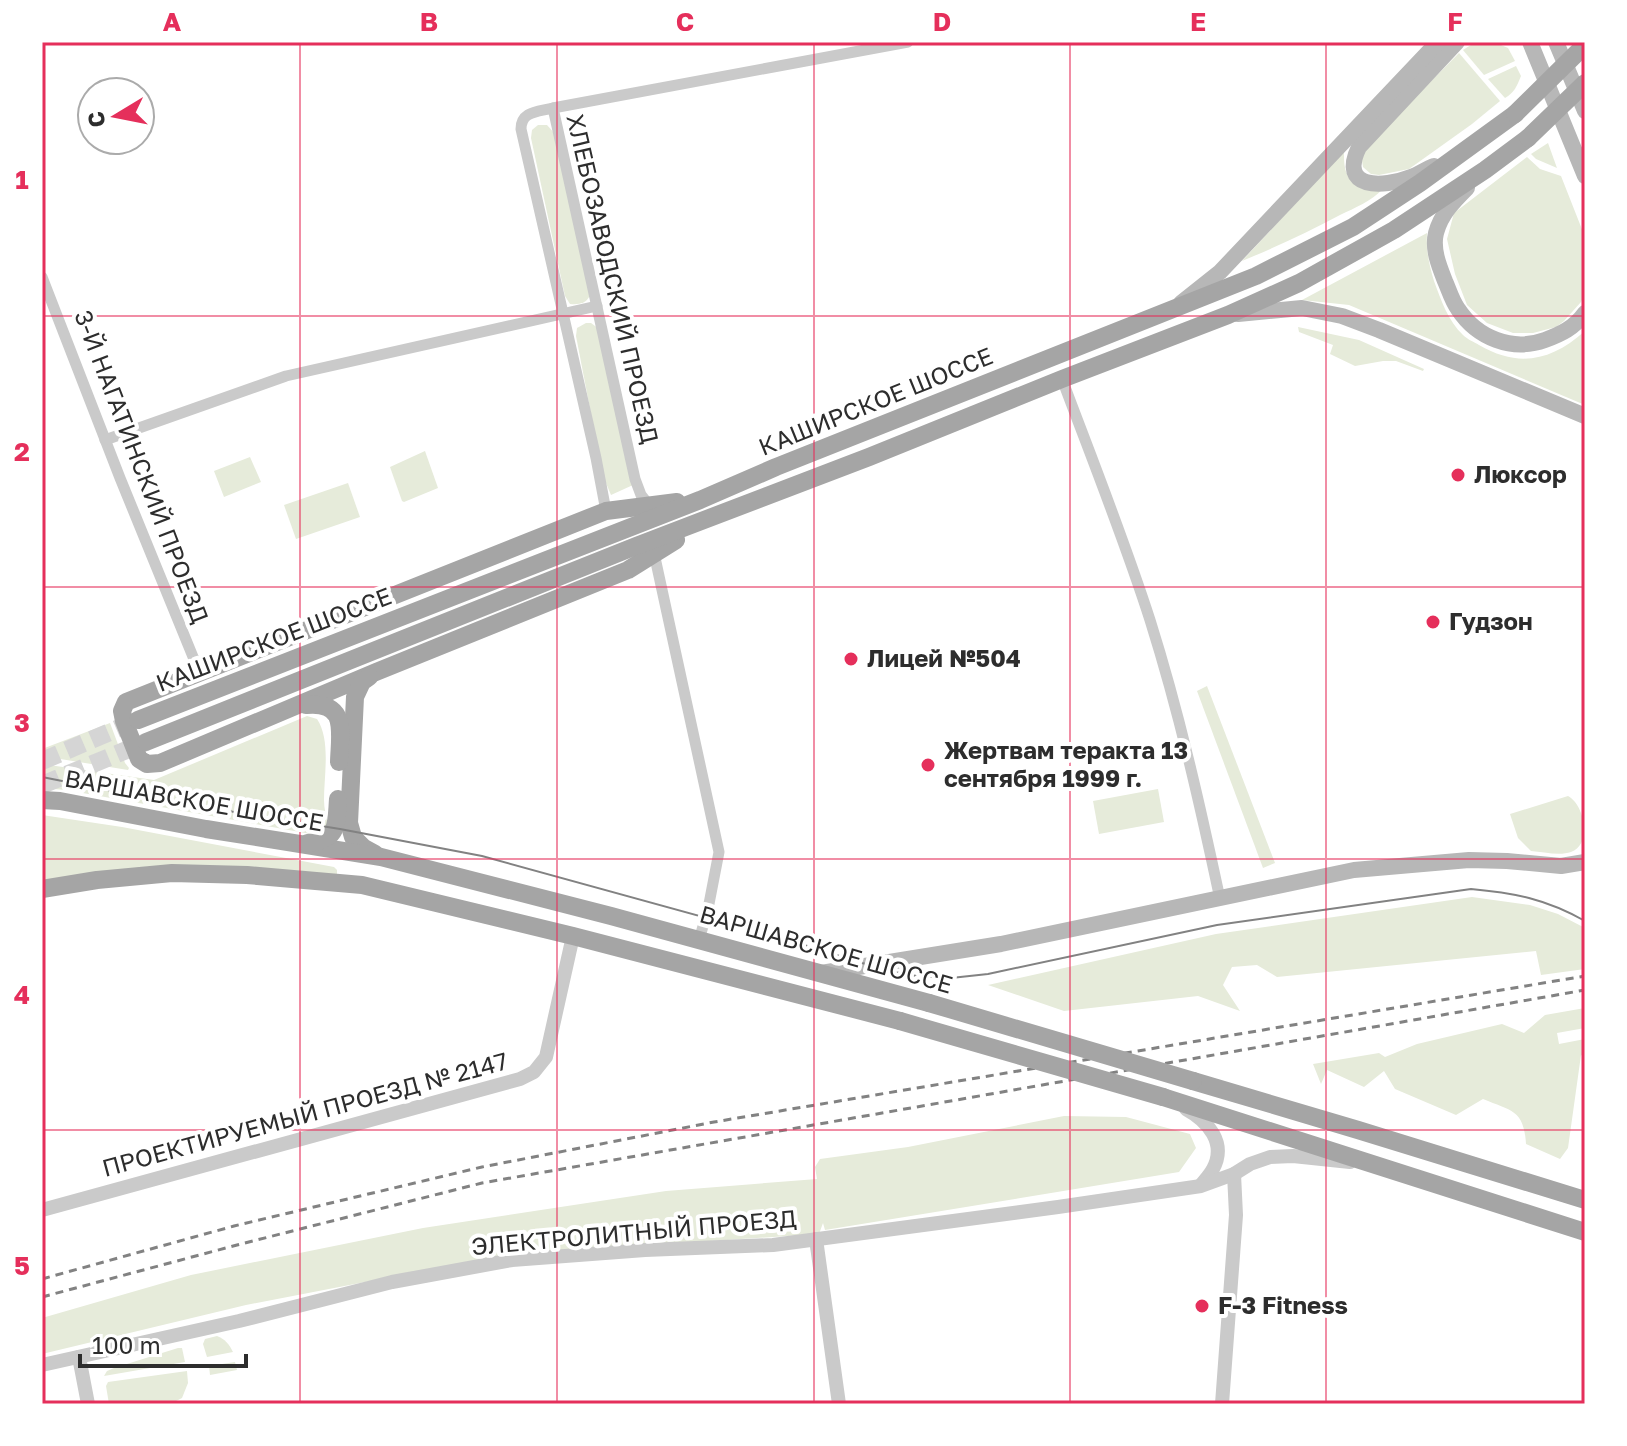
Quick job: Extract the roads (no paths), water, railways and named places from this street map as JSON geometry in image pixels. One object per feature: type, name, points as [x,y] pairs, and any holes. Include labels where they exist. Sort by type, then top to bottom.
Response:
[{"type":"main road","points":[[1172,310],[1220,272],[1438,42]]},
{"type":"main road","points":[[1457,42],[1359,147],[1354,156],[1355,175],[1369,184],[1389,184],[1412,177],[1473,145]]},
{"type":"main road","points":[[1515,42],[1546,81]]},
{"type":"main road","points":[[1530,42],[1584,175]]},
{"type":"main road","points":[[1556,42],[1585,111]]},
{"type":"main road","name":"КАШИРСКОЕ ШОССЕ","points":[[138,720],[700,500],[1256,276],[1353,227],[1420,183],[1515,114],[1585,45]]},
{"type":"main road","name":"КАШИРСКОЕ ШОССЕ","points":[[146,742],[1228,315],[1299,283],[1394,230],[1485,170],[1528,138],[1585,83]]},
{"type":"main road","points":[[1485,170],[1450,204],[1436,231],[1436,255],[1458,310],[1479,332],[1513,345],[1534,344],[1562,334],[1585,313]]},
{"type":"main road","points":[[1228,315],[1302,308],[1342,316],[1585,416]]},
{"type":"main road","points":[[700,500],[606,511],[126,702],[122,711],[124,721],[139,759],[147,764],[160,763],[628,570],[715,516]]},
{"type":"main road","points":[[376,672],[362,682],[355,697],[348,816],[353,837],[364,848],[381,857]]},
{"type":"main road","points":[[300,706],[323,704],[333,709],[339,720],[340,734],[335,828],[323,841],[304,844]]},
{"type":"main road","name":"ВАРШАВСКОЕ ШОССЕ","points":[[42,800],[381,857],[929,1003],[1585,1200]]},
{"type":"main road","points":[[821,973],[1001,944],[1354,870],[1469,860],[1561,866],[1584,862]]},
{"type":"main road","name":"ВАРШАВСКОЕ ШОССЕ","points":[[42,889],[172,873],[262,876],[362,885],[900,1021],[1165,1098],[1585,1232]]},
{"type":"street","points":[[553,108],[908,42]]},
{"type":"street","name":"ХЛЕБОЗАВОДСКИЙ ПРОЕЗД","points":[[606,511],[521,129],[521,121],[526,114],[553,108],[635,479],[649,505]]},
{"type":"street","name":"3-Й НАГАТИНСКИЙ ПРОЕЗД","points":[[42,277],[200,674]]},
{"type":"street","points":[[105,440],[286,376],[597,306]]},
{"type":"street","points":[[1062,379],[1150,620],[1188,750],[1220,899]]},
{"type":"street","points":[[654,553],[719,852],[699,940]]},
{"type":"street","points":[[573,936],[580,909]]},
{"type":"street","name":"ПРОЕКТИРУЕМЫЙ ПРОЕЗД № 2147","points":[[42,1210],[520,1079],[534,1072],[546,1057],[573,936]]},
{"type":"street","points":[[1165,1098],[1196,1115],[1209,1126],[1216,1138],[1216,1162],[1201,1186]]},
{"type":"street","name":"ЭЛЕКТРОЛИТНЫЙ ПРОЕЗД","points":[[42,1365],[239,1321],[392,1282],[512,1260],[773,1245],[1058,1207],[1201,1186],[1270,1157],[1293,1156],[1382,1166]]},
{"type":"street","points":[[1222,1404],[1236,1215],[1234,1174]]},
{"type":"street","points":[[816,1239],[839,1404]]},
{"type":"street","points":[[79,1357],[88,1404]]},
{"type":"tunnel","points":[[42,761],[138,720]]},
{"type":"tunnel","points":[[42,785],[146,742]]},
{"type":"tram line","points":[[42,777],[482,856],[888,971],[917,976],[951,978],[988,974],[1217,925],[1471,889],[1530,898],[1585,921]]},
{"type":"railway","points":[[42,1279],[234,1226],[482,1167],[714,1122],[1585,976]]},
{"type":"railway","points":[[42,1297],[482,1183],[1585,990]]},
{"type":"place","name":"Люксор","points":[[1458,475]]},
{"type":"place","name":"Гудзон","points":[[1433,622]]},
{"type":"place","name":"Лицей №504","points":[[851,659]]},
{"type":"place","name":"Жертвам теракта 13 сентября 1999 г.","points":[[928,765]]},
{"type":"place","name":"F-3 Fitness","points":[[1202,1306]]}]
